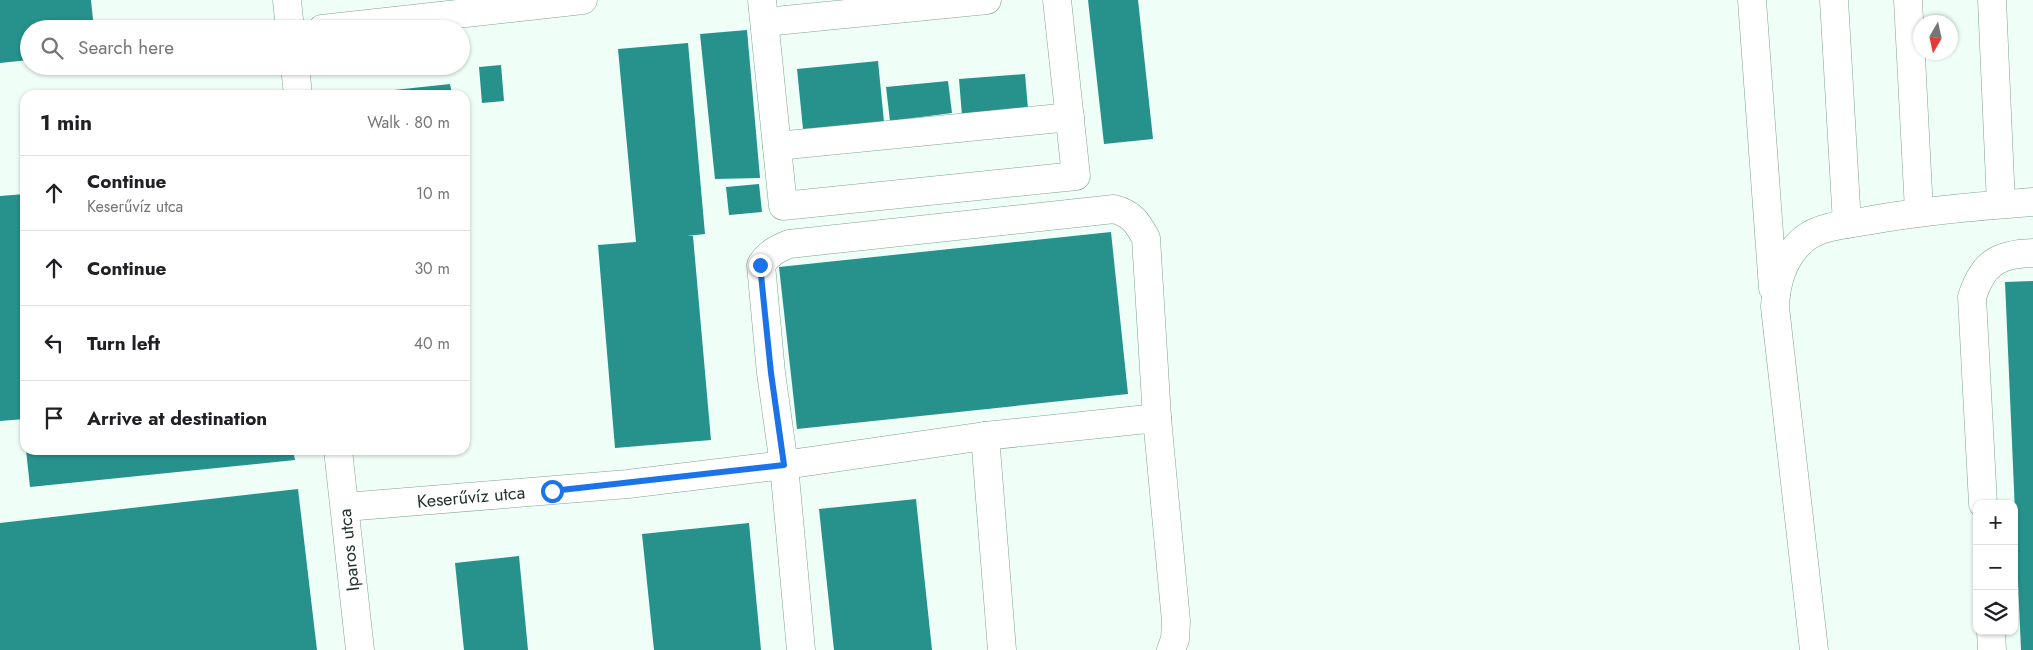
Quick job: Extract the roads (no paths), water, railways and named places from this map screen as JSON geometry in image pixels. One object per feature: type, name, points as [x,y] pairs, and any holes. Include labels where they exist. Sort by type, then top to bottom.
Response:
[{"type":"street","points":[[287,0],[289,20]]},
{"type":"street","points":[[403,20],[583,0]]},
{"type":"street","points":[[987,0],[764,11],[783,206],[1076,176],[1057,0]]},
{"type":"street","points":[[1752,0],[1775,307],[1814,650]]},
{"type":"street","points":[[1834,0],[1847,224]]},
{"type":"street","points":[[1908,0],[1919,211]]},
{"type":"street","points":[[1992,0],[2001,204]]},
{"type":"street","points":[[296,75],[297,90]]},
{"type":"street","points":[[777,146],[1070,117]]},
{"type":"street","points":[[1775,307],[1776,286],[1782,268],[1805,238],[1825,229],[1919,211],[2033,202]]},
{"type":"street","points":[[801,650],[784,465],[771,373],[760,265],[775,249],[788,244],[1114,209],[1127,213],[1146,238],[1157,418],[1176,621],[1175,639],[1171,650]]},
{"type":"street","points":[[1983,500],[1972,297],[1984,270],[1994,261],[2013,254],[2033,253]]},
{"type":"street","name":"Keserűvíz utca","points":[[345,507],[628,484],[784,465],[985,436],[1157,418]]},
{"type":"street","points":[[985,436],[1002,650]]},
{"type":"street","name":"Iparos utca","points":[[339,455],[360,650]]},
{"type":"street","points":[[1991,635],[1992,650]]}]
